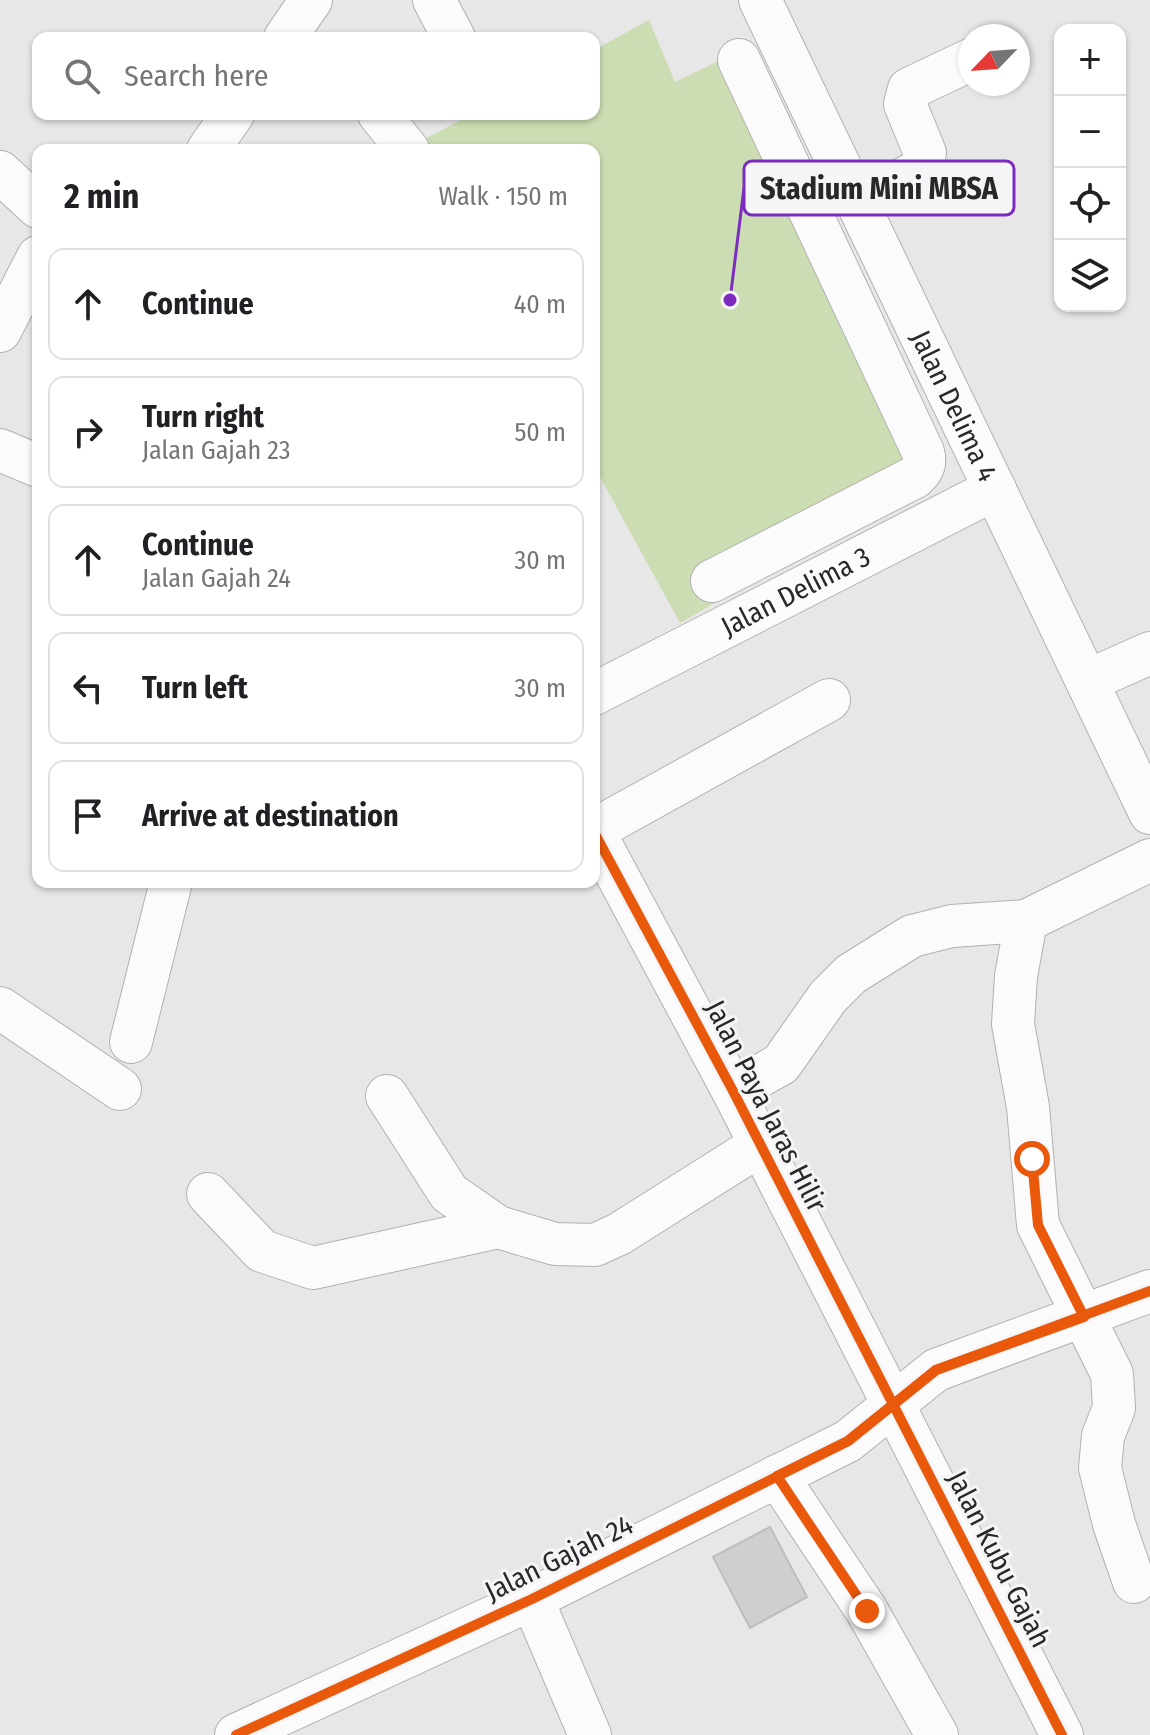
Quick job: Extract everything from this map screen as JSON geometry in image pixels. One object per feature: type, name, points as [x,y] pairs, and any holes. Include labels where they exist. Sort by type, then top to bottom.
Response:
[{"type":"street","points":[[434,0],[451,32]]},
{"type":"street","name":"Jalan Delima 4","points":[[760,0],[1150,813]]},
{"type":"street","points":[[739,60],[925,461],[915,477],[724,575],[756,610]]},
{"type":"street","points":[[857,203],[922,169],[925,153],[905,104],[906,96],[909,89],[958,66]]},
{"type":"street","points":[[212,144],[229,120]]},
{"type":"street","points":[[384,120],[403,144]]},
{"type":"street","points":[[0,172],[32,201]]},
{"type":"street","points":[[0,331],[32,269]]},
{"type":"street","points":[[880,360],[923,341]]},
{"type":"street","points":[[0,450],[32,463]]},
{"type":"street","name":"Jalan Delima 3","points":[[600,691],[995,489]]},
{"type":"street","points":[[1087,681],[1150,653]]},
{"type":"street","points":[[600,828],[829,700]]},
{"type":"street","name":"Jalan Paya Jaras Hilir","points":[[600,842],[733,1091],[893,1405]]},
{"type":"street","points":[[733,1091],[781,1064],[828,997],[851,974],[912,936],[952,926],[1026,921],[1150,860]]},
{"type":"street","points":[[131,1042],[170,888]]},
{"type":"street","points":[[1026,921],[1016,976],[1013,1024],[1028,1107],[1038,1225],[1112,1374],[1114,1408],[1103,1436],[1100,1468],[1114,1524],[1134,1582]]},
{"type":"street","points":[[0,1008],[120,1089]]},
{"type":"street","points":[[387,1096],[449,1193],[498,1227],[555,1244],[595,1245],[619,1234],[760,1145]]},
{"type":"street","points":[[208,1194],[262,1251],[313,1268],[498,1227]]},
{"type":"street","name":"Jalan Gajah 24","points":[[247,1733],[532,1599],[848,1441],[936,1370],[1150,1291]]},
{"type":"street","name":"Jalan Kubu Gajah","points":[[893,1405],[1062,1735]]},
{"type":"street","points":[[777,1476],[867,1611],[937,1735]]},
{"type":"street","points":[[532,1599],[590,1735]]},
{"type":"green space","points":[[649,20],[675,82],[745,48],[932,478],[680,623],[600,477],[600,144],[417,143],[461,120],[600,120],[600,47]]},
{"type":"building","points":[[770,1527],[807,1597],[750,1628],[713,1557]]},
{"type":"cycle path","points":[[600,843],[733,1091],[1062,1735]]},
{"type":"cycle path","points":[[236,1735],[532,1599],[848,1441],[936,1370],[1150,1291]]},
{"type":"place","name":"Stadium Mini MBSA","points":[[730,300]]},
{"type":"route","points":[[867,1611],[777,1476],[848,1441],[936,1370],[1084,1317],[1038,1225],[1032,1159]]}]
